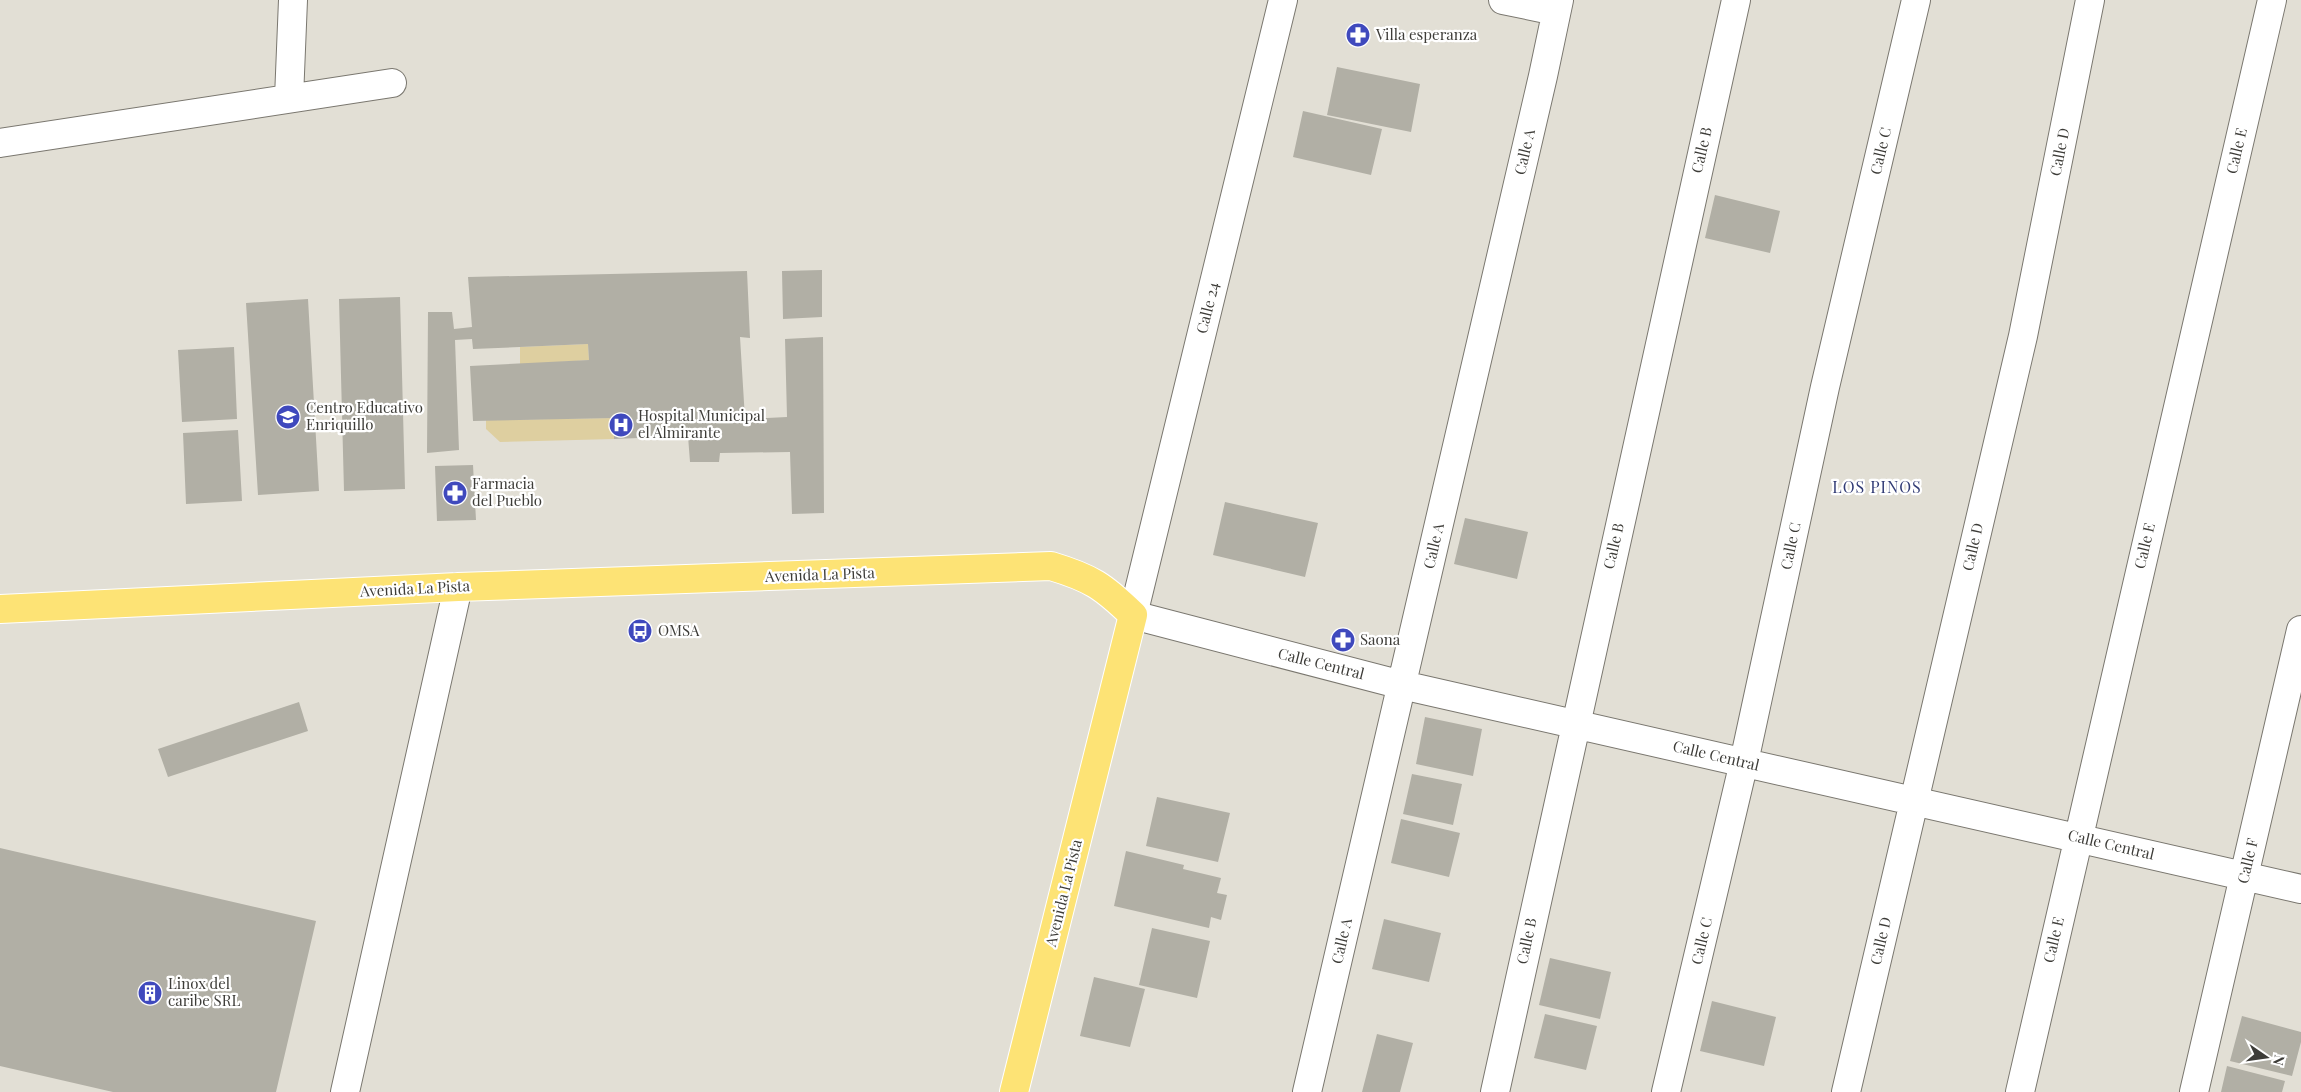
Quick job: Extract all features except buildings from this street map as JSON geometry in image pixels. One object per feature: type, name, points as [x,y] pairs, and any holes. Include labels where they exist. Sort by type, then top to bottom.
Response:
[{"type":"main road","name":"Avenida La Pista","points":[[0,609],[458,587],[1051,566],[1082,575],[1107,590],[1132,615],[1014,1092]]},
{"type":"street","points":[[289,98],[293,0]]},
{"type":"street","name":"Calle 24","points":[[1132,615],[1283,0]]},
{"type":"street","points":[[1503,0],[1557,6]]},
{"type":"street","name":"Calle B","points":[[1495,1092],[1574,724],[1736,0]]},
{"type":"street","name":"Calle C","points":[[1666,1092],[1744,762],[1825,387],[1916,0]]},
{"type":"street","name":"Calle D","points":[[1846,1092],[2023,336],[2090,0]]},
{"type":"street","name":"Calle E","points":[[2020,1092],[2077,838],[2272,0]]},
{"type":"street","name":"Calle A","points":[[1307,1092],[1557,6]]},
{"type":"street","points":[[0,143],[392,83]]},
{"type":"street","points":[[345,1092],[458,587]]},
{"type":"street","name":"Calle Central","points":[[1132,615],[1402,685],[2301,888]]},
{"type":"street","name":"Calle F","points":[[2194,1092],[2244,876],[2292,713],[2301,630]]},
{"type":"shaded area","points":[[588,344],[589,360],[520,365],[520,347]]},
{"type":"shaded area","points":[[614,418],[614,439],[500,442],[486,429],[486,420]]},
{"type":"place","name":"Villa esperanza","points":[[1358,35]]},
{"type":"place","name":"Centro Educativo Enriquillo","points":[[288,417]]},
{"type":"place","name":"Hospital Municipal el Almirante","points":[[621,425]]},
{"type":"place","name":"Farmacia del Pueblo","points":[[455,493]]},
{"type":"place","name":"OMSA","points":[[640,631]]},
{"type":"place","name":"Saona","points":[[1343,640]]},
{"type":"place","name":"Linox del caribe SRL","points":[[150,993]]},
{"type":"district","name":"LOS PINOS","points":[[1877,487]]}]
